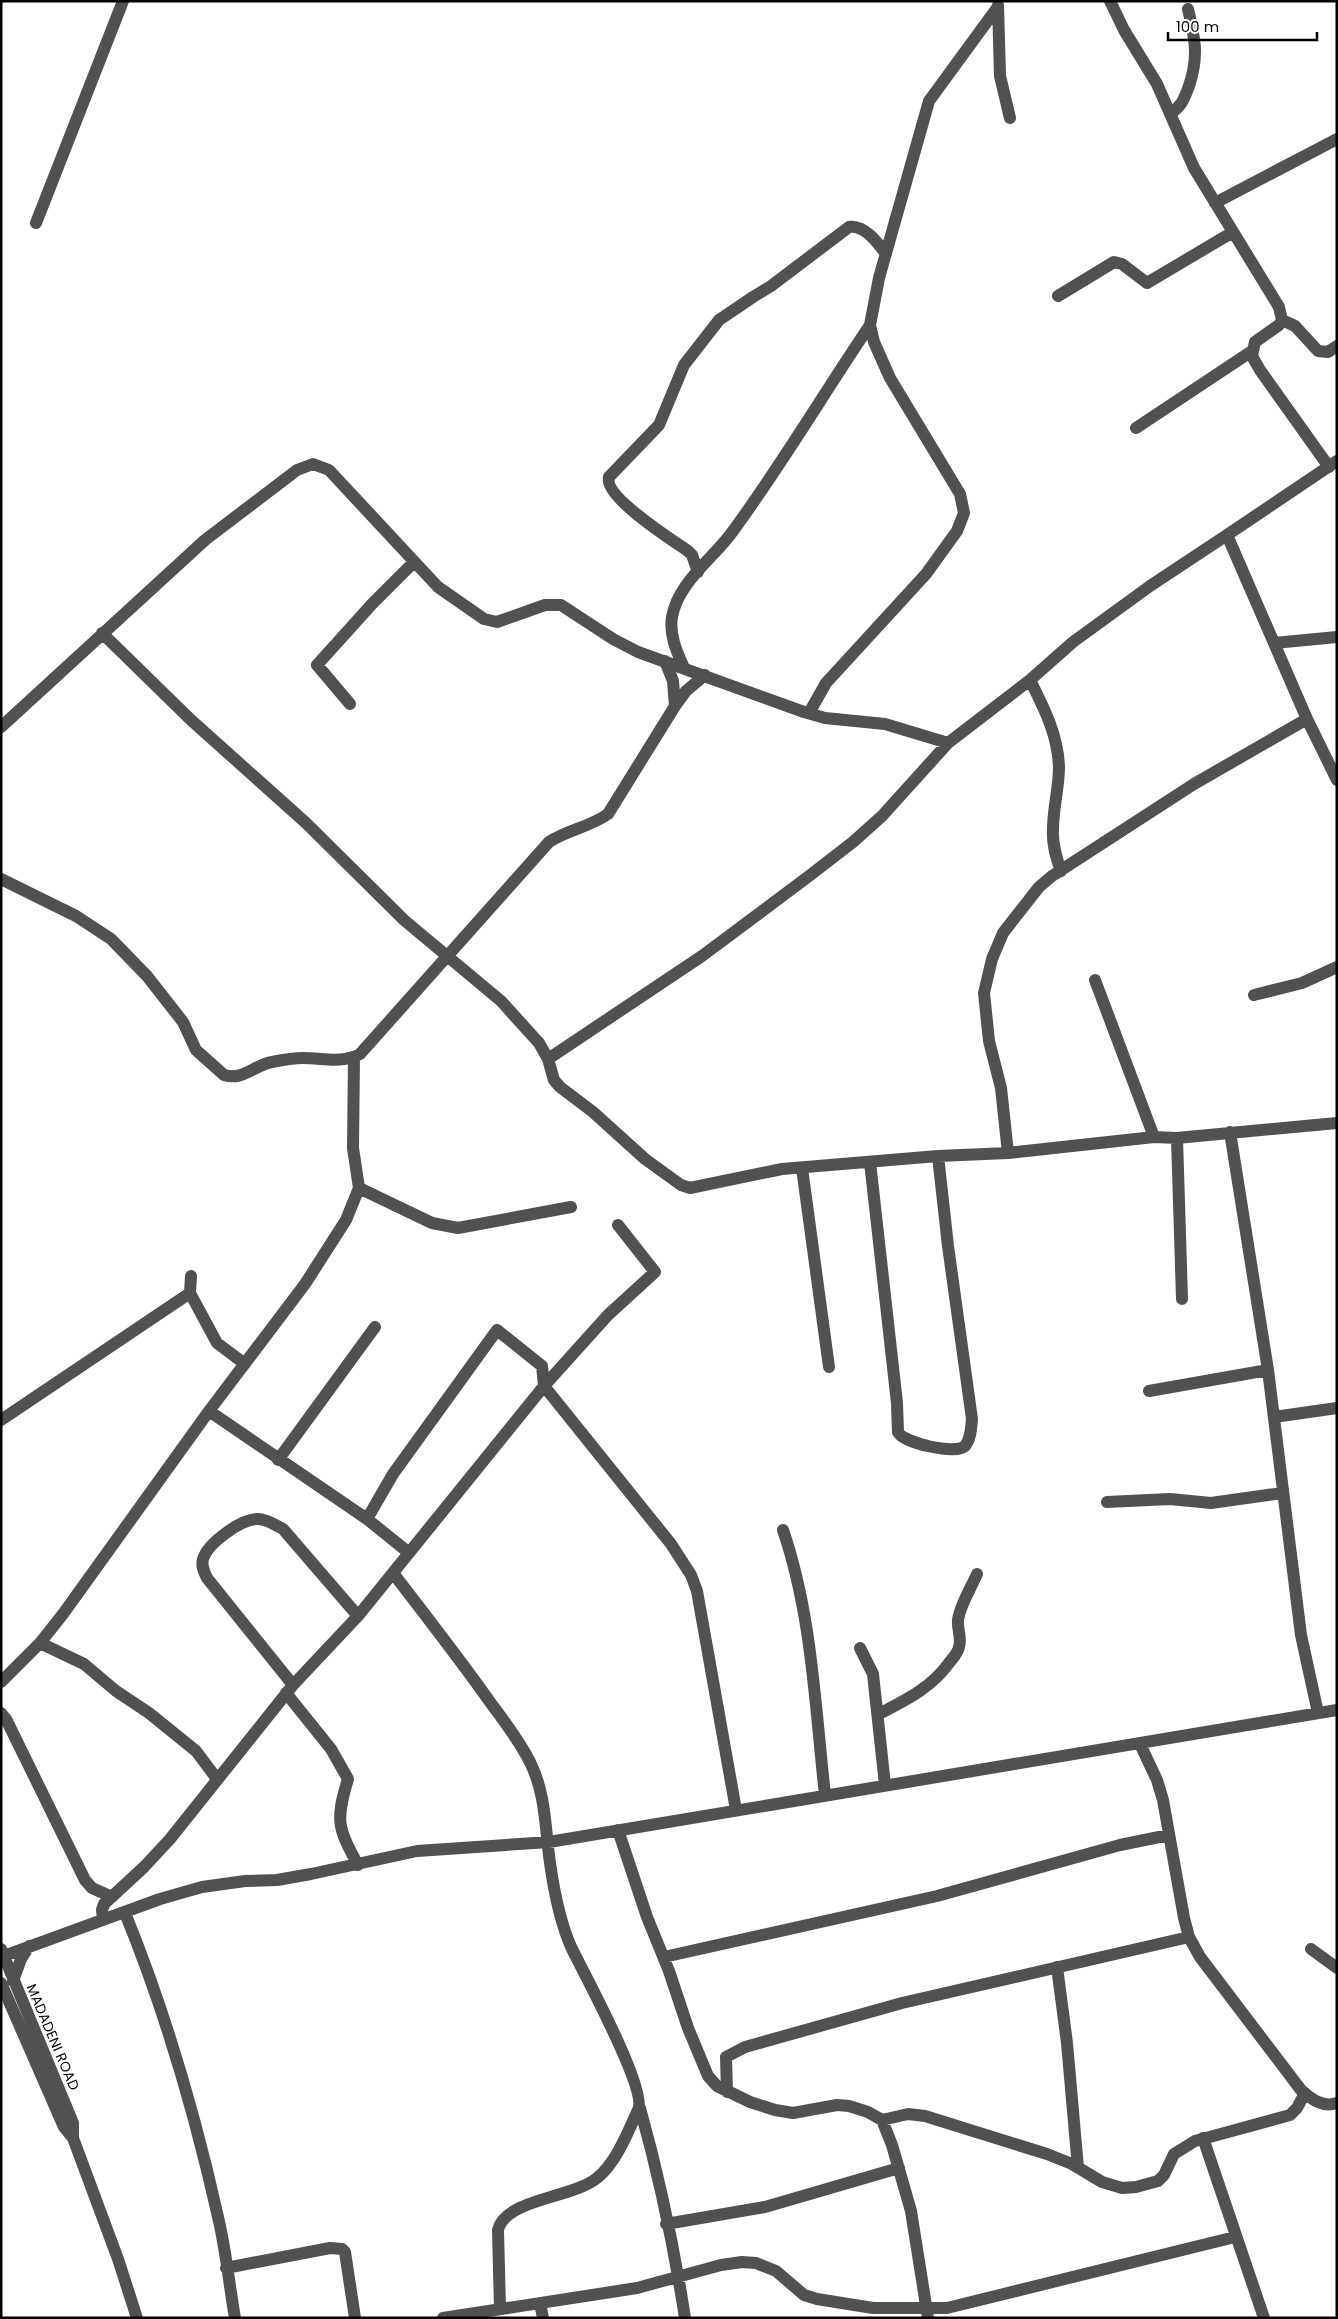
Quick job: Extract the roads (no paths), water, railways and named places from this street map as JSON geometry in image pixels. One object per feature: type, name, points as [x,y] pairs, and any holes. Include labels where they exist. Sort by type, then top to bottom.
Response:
[{"type":"street","points":[[36,223],[123,1]]},
{"type":"street","points":[[1110,1],[1124,30],[1157,84],[1194,168],[1279,307],[1282,320],[1279,325],[1255,342],[1252,351],[1136,428]]},
{"type":"street","points":[[998,5],[1000,76],[1010,118]]},
{"type":"street","points":[[684,668],[674,645],[672,616],[685,587],[717,552],[764,486],[870,325],[886,254],[929,101],[998,5]]},
{"type":"street","points":[[1170,114],[1182,106],[1196,65],[1194,36],[1188,9]]},
{"type":"street","points":[[1215,203],[1337,139]]},
{"type":"street","points":[[698,572],[692,555],[688,550],[628,507],[610,488],[608,483],[609,476],[659,425],[684,366],[720,320],[753,296],[771,286],[849,227],[853,226],[862,230],[878,243],[886,254]]},
{"type":"street","points":[[1058,296],[1114,262],[1122,264],[1147,282],[1233,232]]},
{"type":"street","points":[[1282,320],[1295,326],[1318,351],[1328,352],[1337,346]]},
{"type":"street","points":[[809,714],[826,683],[926,574],[957,531],[964,513],[960,494],[880,358],[870,325]]},
{"type":"street","points":[[548,1059],[702,956],[853,842],[882,816],[948,743],[1030,680],[1073,642],[1150,586],[1333,464],[1260,370],[1252,351]]},
{"type":"street","points":[[1,727],[205,540],[297,470],[306,466],[319,465],[329,470],[438,587],[484,619],[497,622],[545,605],[561,605],[638,652],[809,714],[825,718],[885,724],[948,743]]},
{"type":"street","points":[[1227,535],[1307,719],[1337,780]]},
{"type":"street","points":[[350,704],[316,666],[360,617],[414,562]]},
{"type":"street","points":[[102,633],[191,720],[306,823],[404,920],[500,1001],[539,1044],[548,1059],[554,1080],[560,1087],[594,1112],[645,1159],[680,1185],[695,1188],[757,1173],[802,1168],[938,1156],[1008,1153],[1154,1137],[1177,1138],[1230,1132],[1290,1129],[1337,1123]]},
{"type":"street","points":[[1274,643],[1337,637]]},
{"type":"street","points":[[665,661],[674,686],[675,706]]},
{"type":"street","points":[[1,879],[76,916],[110,939],[147,976],[183,1022],[196,1050],[224,1075],[242,1076],[268,1062],[295,1058],[340,1061],[354,1057],[360,1054],[448,957],[549,842],[565,832],[599,821],[608,814],[675,706],[686,691],[705,675]]},
{"type":"street","points":[[1030,680],[1048,714],[1056,743],[1059,767],[1052,831],[1054,850],[1061,871]]},
{"type":"street","points":[[1008,1153],[1002,1088],[989,1041],[984,993],[992,959],[1003,933],[1039,887],[1061,871],[1194,784],[1307,719]]},
{"type":"street","points":[[1254,995],[1302,983],[1337,967]]},
{"type":"street","points":[[1094,980],[1154,1137]]},
{"type":"street","points":[[1,1682],[40,1643],[144,1503],[209,1411],[305,1284],[346,1220],[359,1188],[353,1148],[354,1057]]},
{"type":"street","points":[[1230,1132],[1268,1370],[1300,1634],[1318,1713]]},
{"type":"street","points":[[1177,1138],[1182,1299]]},
{"type":"street","points":[[870,1162],[896,1393],[898,1432],[905,1440],[957,1450],[967,1443],[970,1436],[972,1419],[948,1246],[938,1156]]},
{"type":"street","points":[[802,1168],[829,1367]]},
{"type":"street","points":[[359,1188],[432,1223],[458,1228],[571,1208]]},
{"type":"street","points":[[103,1920],[102,1910],[104,1904],[170,1839],[289,1689],[358,1616],[544,1386],[608,1315],[655,1272],[618,1225]]},
{"type":"street","points":[[191,1276],[190,1293],[217,1343],[245,1364]]},
{"type":"street","points":[[1,1420],[190,1293]]},
{"type":"street","points":[[278,1460],[375,1327]]},
{"type":"street","points":[[367,1520],[393,1474],[497,1330],[542,1366],[544,1386],[671,1544],[691,1575],[697,1591],[736,1810]]},
{"type":"street","points":[[1149,1390],[1268,1370]]},
{"type":"street","points":[[1274,1418],[1337,1408]]},
{"type":"street","points":[[209,1411],[367,1520],[408,1552]]},
{"type":"street","points":[[1107,1502],[1170,1500],[1211,1503],[1282,1493]]},
{"type":"street","points":[[358,1616],[283,1530],[268,1520],[257,1519],[244,1522],[227,1532],[212,1546],[203,1558],[202,1565],[207,1578],[289,1689],[331,1749],[348,1779],[341,1803],[340,1823],[344,1842],[358,1865]]},
{"type":"street","points":[[784,1530],[796,1569],[808,1643],[825,1795]]},
{"type":"street","points":[[394,1573],[472,1676],[522,1748],[542,1791],[550,1862],[564,1929],[619,2046],[636,2088],[653,2155],[666,2224],[679,2278],[685,2318]]},
{"type":"street","points":[[879,1714],[904,1702],[928,1686],[956,1654],[960,1640],[957,1626],[958,1617],[977,1574]]},
{"type":"street","points":[[40,1643],[84,1664],[116,1691],[149,1713],[196,1751],[217,1779]]},
{"type":"street","points":[[860,1648],[874,1674],[885,1785]]},
{"type":"street","points":[[2,1954],[125,1913],[160,1899],[202,1887],[245,1881],[277,1880],[358,1865],[417,1851],[548,1842],[1337,1710]]},
{"type":"street","points":[[1,1713],[6,1718],[85,1880],[92,1888],[112,1897]]},
{"type":"street","points":[[1140,1744],[1161,1794],[1189,1937],[1200,1957],[1305,2093],[1315,2101],[1337,2103]]},
{"type":"street","points":[[618,1830],[647,1917],[664,1958],[688,2028],[708,2076],[717,2086],[727,2092],[776,2110],[793,2113],[837,2105],[848,2106],[868,2112],[882,2120],[899,2168],[912,2221],[927,2313]]},
{"type":"street","points":[[664,1958],[937,1896],[1120,1845],[1168,1835]]},
{"type":"street","points":[[125,1913],[151,1977],[182,2078],[219,2219],[235,2318]]},
{"type":"street","points":[[727,2092],[726,2057],[745,2047],[902,2003],[1189,1937]]},
{"type":"street","points":[[7,1982],[29,1946]]},
{"type":"street","points":[[1311,1949],[1337,1968]]},
{"type":"street","name":"MADADENI ROAD","points":[[2,1954],[13,2008],[73,2123],[73,2138],[118,2259],[137,2318]]},
{"type":"street","points":[[1057,1967],[1067,2043],[1078,2168]]},
{"type":"street","points":[[882,2120],[908,2114],[925,2116],[1047,2154],[1114,2187],[1141,2186],[1160,2179],[1172,2157],[1179,2149],[1194,2140],[1290,2115],[1297,2108],[1305,2093]]},
{"type":"street","points":[[500,2309],[498,2230],[500,2222],[509,2213],[577,2189],[599,2177],[609,2166],[640,2108]]},
{"type":"street","points":[[1204,2138],[1235,2237],[1264,2318]]},
{"type":"street","points":[[666,2224],[765,2206],[899,2168]]},
{"type":"street","points":[[443,2318],[637,2288],[722,2265],[742,2262],[756,2263],[784,2275],[804,2294],[817,2299],[873,2308],[927,2313],[1003,2296],[1235,2237]]},
{"type":"street","points":[[226,2268],[330,2248],[342,2249],[345,2252],[355,2318]]},
{"type":"street","points":[[540,2303],[543,2318]]}]
